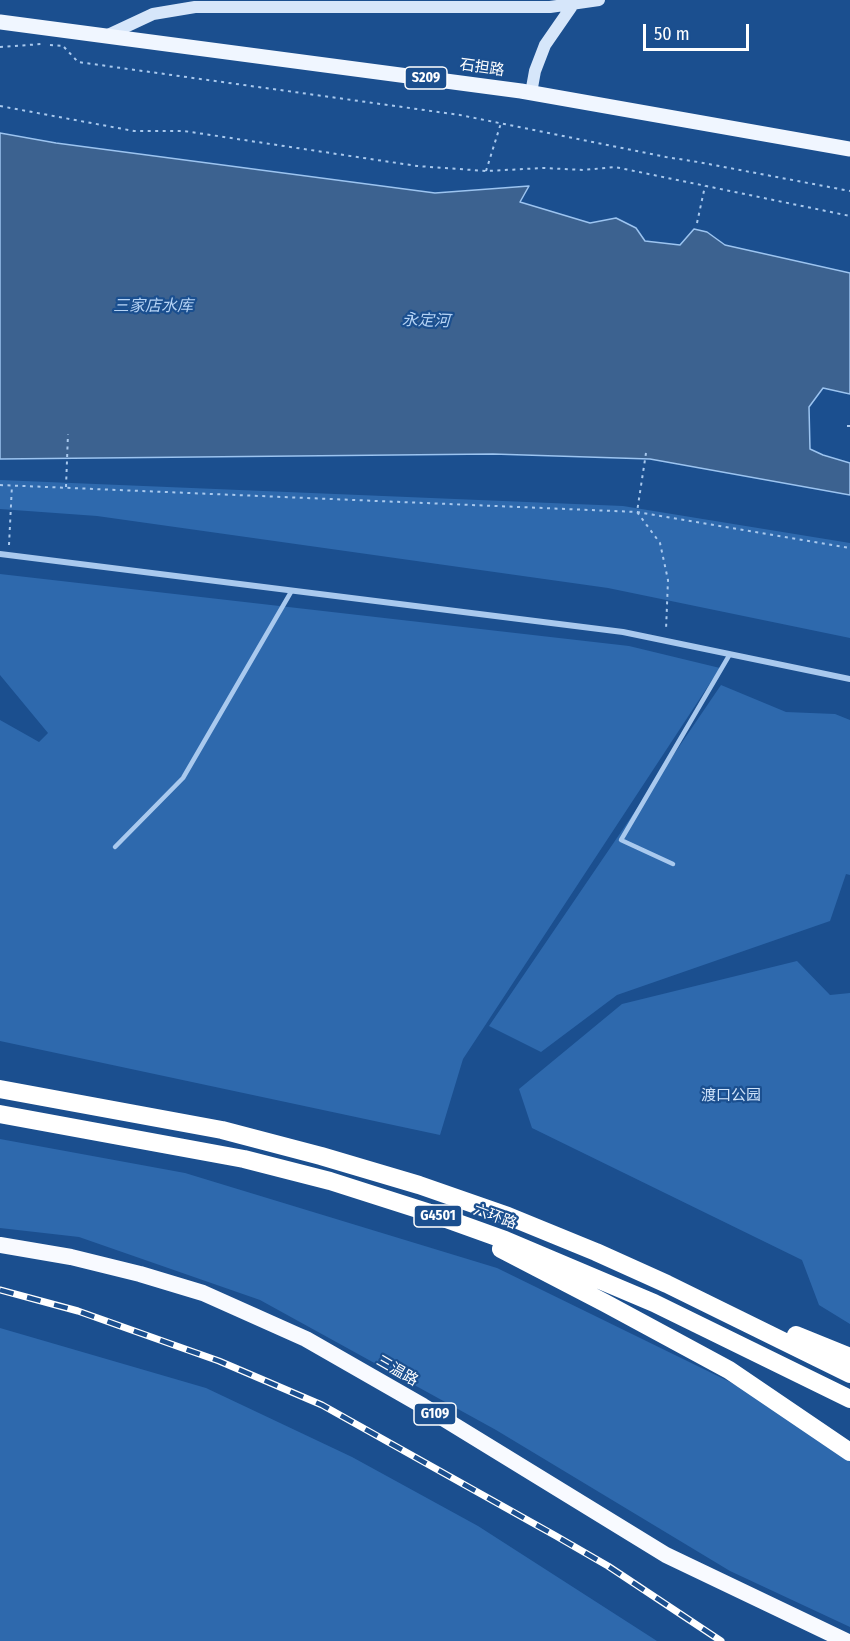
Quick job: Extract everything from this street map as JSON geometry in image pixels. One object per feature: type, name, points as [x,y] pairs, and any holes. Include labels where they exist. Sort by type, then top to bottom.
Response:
[{"type":"highway","name":"六环路","points":[[0,1089],[222,1130],[419,1185],[508,1216],[667,1284],[850,1374]]},
{"type":"highway","name":"六环路","points":[[0,1114],[244,1159],[330,1181],[427,1212],[506,1240],[622,1289],[850,1399]]},
{"type":"highway","points":[[427,1212],[605,1303],[729,1370],[850,1452]]},
{"type":"highway","name":"三温路","points":[[0,1245],[72,1257],[203,1293],[306,1339],[423,1406],[666,1555],[846,1641]]},
{"type":"highway","points":[[667,1284],[850,1357]]},
{"type":"main road","points":[[108,35],[153,14],[195,7],[550,7],[599,0]]},
{"type":"main road","points":[[531,93],[535,71],[545,45],[574,3]]},
{"type":"main road","name":"石担路","points":[[0,22],[531,93],[850,149]]},
{"type":"street","points":[[0,554],[623,632],[850,678]]},
{"type":"lane","points":[[115,847],[183,778],[291,592]]},
{"type":"lane","points":[[673,864],[621,840],[730,654]]},
{"type":"path","points":[[64,47],[66,30]]},
{"type":"path","points":[[0,47],[42,44],[64,47],[78,62],[460,115],[666,157],[850,191]]},
{"type":"path","points":[[0,106],[134,130],[184,131],[417,166],[486,171],[544,168],[583,170],[615,167],[850,216]]},
{"type":"path","points":[[486,171],[501,123]]},
{"type":"path","points":[[697,223],[705,186]]},
{"type":"path","points":[[66,487],[68,434]]},
{"type":"path","points":[[646,453],[638,512],[660,543],[668,580],[667,625],[664,640]]},
{"type":"path","points":[[0,485],[638,512],[850,548]]},
{"type":"path","points":[[8,555],[12,485]]},
{"type":"green space","points":[[0,480],[623,506],[850,543],[850,638],[608,588],[97,516],[0,509]]},
{"type":"green space","points":[[0,574],[629,646],[720,668],[463,1059],[440,1135],[0,1041],[0,720],[39,742],[48,733],[0,675]]},
{"type":"green space","points":[[721,685],[786,712],[835,714],[850,720],[850,875],[846,874],[830,921],[617,995],[541,1052],[489,1026]]},
{"type":"green space","name":"渡口公园","points":[[797,961],[830,995],[850,993],[850,1324],[819,1305],[802,1260],[532,1128],[519,1089],[622,1004]]},
{"type":"green space","points":[[0,1139],[185,1173],[497,1268],[850,1443],[850,1627],[730,1571],[496,1430],[260,1300],[79,1237],[0,1228]]},
{"type":"green space","points":[[0,1328],[206,1388],[352,1457],[478,1526],[657,1641],[0,1641]]},
{"type":"water","name":"三家店水库","points":[[0,133],[56,143],[435,193],[529,186],[520,202],[590,223],[616,218],[636,228],[645,241],[680,245],[694,229],[707,232],[725,245],[850,273],[850,394],[823,388],[809,407],[810,449],[850,463],[850,495],[650,459],[493,454],[0,459]]},
{"type":"railway","points":[[0,1290],[78,1311],[219,1361],[322,1405],[608,1566],[721,1641]]},
{"type":"water label","name":"永定河","points":[[426,321]]}]
